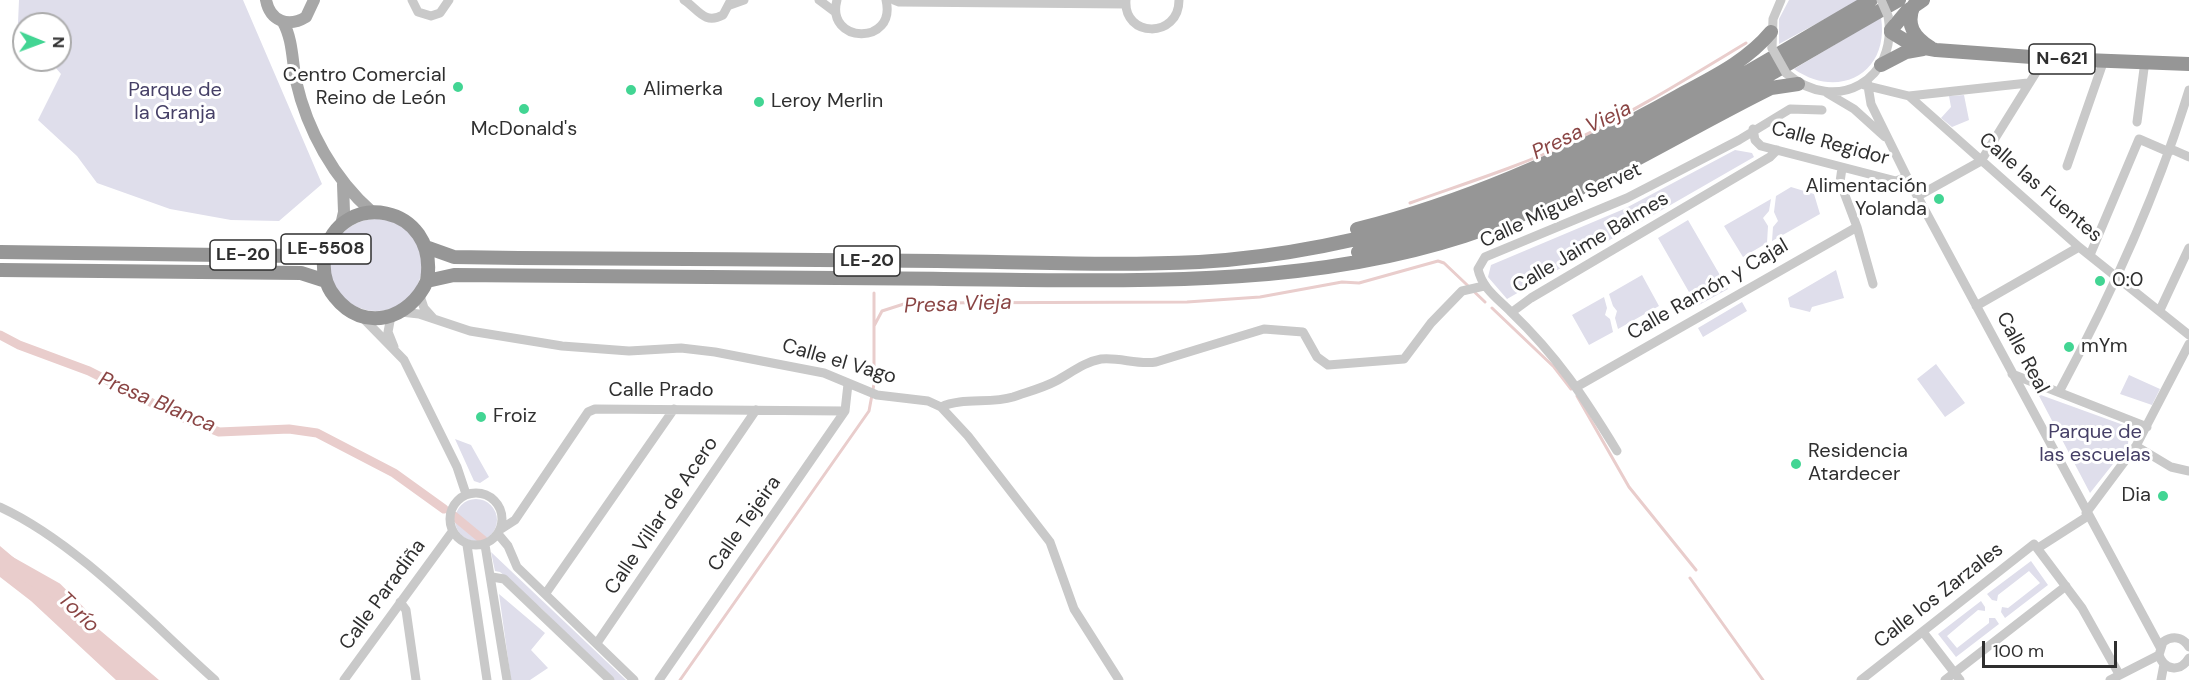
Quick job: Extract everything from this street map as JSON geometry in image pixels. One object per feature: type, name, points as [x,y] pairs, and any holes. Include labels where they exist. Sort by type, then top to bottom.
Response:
[{"type":"highway","name":"LE-20","points":[[426,247],[454,257],[1138,263],[1199,262],[1260,256],[1369,235],[1456,211],[1518,188],[1598,153],[1871,0]]},
{"type":"highway","name":"LE-20","points":[[427,281],[454,274],[997,279],[1199,277],[1261,270],[1372,249],[1461,224],[1578,177],[1650,141],[1899,0]]},
{"type":"highway","points":[[1891,31],[1919,3]]},
{"type":"highway","points":[[1919,3],[1910,15],[1911,29],[1930,50]]},
{"type":"highway","name":"N-621","points":[[1891,31],[1930,50]]},
{"type":"highway","points":[[1138,263],[1229,254],[1330,235],[1367,226],[1505,180],[1592,142],[1742,61],[1771,32]]},
{"type":"highway","name":"N-621","points":[[1881,65],[1906,52],[1930,50],[2189,64]]},
{"type":"highway","points":[[1199,277],[1251,276],[1299,271],[1385,256],[1465,236],[1566,197],[1771,88],[1798,84]]},
{"type":"highway","name":"LE-5508","points":[[361,316],[339,303],[326,281],[324,259],[331,238],[341,225],[355,216],[372,212],[390,214],[407,222],[420,235],[426,247]]},
{"type":"highway","name":"LE-20","points":[[0,252],[298,255],[315,251],[331,238]]},
{"type":"highway","points":[[361,316],[396,314],[420,296],[427,281],[429,267],[426,247]]},
{"type":"highway","name":"LE-20","points":[[0,270],[301,273],[326,281]]},
{"type":"main road","points":[[266,0],[272,14],[284,22],[291,42],[302,102],[312,129],[343,184],[372,212]]},
{"type":"main road","points":[[291,42],[299,21],[311,10],[316,1]]},
{"type":"main road","points":[[284,22],[299,21]]},
{"type":"main road","points":[[341,225],[344,212],[343,184]]},
{"type":"street","points":[[411,0],[418,12],[431,16],[440,13],[451,1]]},
{"type":"street","points":[[690,2],[700,15],[712,19],[723,15],[730,3],[744,0]]},
{"type":"street","points":[[819,0],[835,12],[843,27],[861,34],[874,31],[881,26],[888,11],[897,1],[1126,2],[1132,21],[1138,26],[1155,30],[1171,23],[1176,16],[1179,0]]},
{"type":"street","points":[[835,12],[837,0]]},
{"type":"street","points":[[886,0],[888,11]]},
{"type":"street","points":[[1774,0],[1775,12]]},
{"type":"street","points":[[1781,0],[1775,12],[1771,32],[1772,48],[1786,74],[1798,84]]},
{"type":"street","points":[[1827,93],[1845,91],[1866,84],[1881,65],[1886,55],[1891,31],[1881,0]]},
{"type":"street","points":[[1918,196],[1981,161],[2045,58]]},
{"type":"street","points":[[2067,166],[2104,60]]},
{"type":"street","points":[[2137,122],[2143,92],[2145,61]]},
{"type":"street","points":[[1866,84],[1909,96],[2028,83]]},
{"type":"street","name":"Calle Real","points":[[1798,84],[1827,93],[1854,109],[1888,139]]},
{"type":"street","name":"Calle Real","points":[[1866,84],[1871,104],[1907,177],[2160,651],[2164,664]]},
{"type":"street","points":[[2059,393],[2119,277],[2170,151],[2189,90]]},
{"type":"street","name":"Calle las Fuentes","points":[[1909,96],[2079,247],[2189,335]]},
{"type":"street","points":[[1753,129],[1790,109],[1822,110]]},
{"type":"street","name":"Calle Miguel Servet","points":[[1484,286],[1478,269],[1485,257],[1627,198],[1739,140],[1753,129]]},
{"type":"street","name":"Calle Regidor","points":[[1753,129],[1755,140],[1761,146],[1896,181],[1907,177]]},
{"type":"street","points":[[2090,255],[2139,139],[2189,157]]},
{"type":"street","points":[[1739,140],[1761,146]]},
{"type":"street","name":"Calle Jaime Balmes","points":[[1617,451],[1578,386],[1552,353],[1512,312],[1531,298],[1770,158],[1777,150]]},
{"type":"street","points":[[1842,168],[1840,182],[1857,227],[1873,284]]},
{"type":"street","name":"Calle Ramón y Cajal","points":[[1578,386],[1857,227]]},
{"type":"street","points":[[1976,306],[2079,247]]},
{"type":"street","points":[[2160,310],[2189,248]]},
{"type":"street","points":[[1119,680],[1074,609],[1050,542],[969,436],[941,407],[951,402],[983,402],[1011,398],[1054,382],[1088,362],[1103,359],[1140,364],[1156,362],[1264,329],[1303,332],[1317,357],[1328,365],[1390,362],[1404,359],[1431,323],[1467,289],[1484,286],[1512,312]]},
{"type":"street","points":[[420,296],[424,308],[437,321]]},
{"type":"street","name":"LE-5508","points":[[396,314],[388,332],[396,352]]},
{"type":"street","name":"Calle el Vago","points":[[396,314],[419,314],[470,331],[562,346],[629,351],[681,348],[715,352],[824,373],[872,393],[928,401],[941,407]]},
{"type":"street","name":"LE-5508","points":[[361,316],[404,360],[457,467],[466,494]]},
{"type":"street","points":[[2119,674],[2066,586],[2038,548],[2087,514],[2136,446],[2189,344]]},
{"type":"street","points":[[2012,374],[2147,427]]},
{"type":"street","name":"Calle Tejeira","points":[[659,680],[845,411],[848,384]]},
{"type":"street","name":"Calle Prado","points":[[499,531],[515,520],[588,412],[602,408],[845,411]]},
{"type":"street","points":[[546,593],[674,409]]},
{"type":"street","name":"Calle Villar de Acero","points":[[597,643],[756,410]]},
{"type":"street","points":[[2136,446],[2171,467],[2189,471]]},
{"type":"street","points":[[487,680],[467,545],[452,532],[449,517],[451,510],[466,494],[482,493],[493,499],[501,513],[499,531],[517,567],[634,680]]},
{"type":"street","points":[[0,507],[37,527],[109,583],[215,680]]},
{"type":"street","points":[[467,545],[485,545],[499,531]]},
{"type":"street","name":"Calle Paradiña","points":[[346,679],[452,532]]},
{"type":"street","name":"Calle los Zarzales","points":[[1861,680],[2034,544],[2038,548]]},
{"type":"street","points":[[485,545],[507,680]]},
{"type":"street","points":[[492,577],[504,579],[610,680]]},
{"type":"street","points":[[1945,680],[1957,676],[2066,586]]},
{"type":"street","points":[[400,602],[406,610],[416,680]]},
{"type":"street","points":[[1923,632],[1957,676]]},
{"type":"street","points":[[2110,680],[2160,651],[2172,638],[2183,640],[2189,647]]},
{"type":"street","points":[[2161,680],[2164,664],[2173,668],[2187,666]]},
{"type":"green space","name":"Parque de la Granja","points":[[19,0],[243,0],[322,184],[279,221],[231,220],[170,209],[97,183],[77,156],[38,120],[61,74],[59,72],[72,72],[72,12],[18,12]]},
{"type":"green space","points":[[1789,0],[1860,0],[1779,44],[1779,19]]},
{"type":"green space","points":[[1881,17],[1882,37],[1877,54],[1869,67],[1857,76],[1843,81],[1827,82],[1811,78],[1794,69]]},
{"type":"green space","points":[[1964,95],[1969,120],[1952,127],[1941,118],[1951,107],[1949,96]]},
{"type":"green space","points":[[1735,150],[1752,153],[1754,157],[1507,299],[1488,277],[1491,265],[1624,209]]},
{"type":"green space","points":[[1791,187],[1814,194],[1820,214],[1772,241],[1773,227],[1778,221],[1774,212],[1776,196]]},
{"type":"green space","points":[[1771,199],[1769,211],[1763,218],[1768,226],[1767,243],[1743,257],[1724,226]]},
{"type":"green space","points":[[376,219],[393,223],[408,233],[418,248],[422,265],[418,282],[408,297],[393,307],[376,311],[359,307],[344,297],[334,282],[330,265],[334,248],[344,233],[359,223]]},
{"type":"green space","points":[[1688,220],[1728,289],[1697,306],[1658,238]]},
{"type":"green space","points":[[1836,270],[1844,298],[1812,307],[1810,312],[1790,307],[1788,298]]},
{"type":"green space","points":[[1642,275],[1659,306],[1618,329],[1615,318],[1617,311],[1609,294]]},
{"type":"green space","points":[[1604,297],[1607,308],[1605,315],[1610,319],[1613,332],[1589,345],[1572,315]]},
{"type":"green space","points":[[1742,302],[1747,311],[1703,337],[1698,328]]},
{"type":"green space","points":[[1936,364],[1965,403],[1945,417],[1917,379]]},
{"type":"green space","points":[[2129,375],[2160,389],[2152,405],[2120,394]]},
{"type":"green space","name":"Parque de las escuelas","points":[[2038,394],[2129,427],[2128,445],[2090,493]]},
{"type":"green space","points":[[455,439],[471,445],[489,477],[480,483],[474,481]]},
{"type":"green space","points":[[476,499],[484,500],[491,505],[496,512],[496,528],[491,535],[484,540],[476,541],[468,540],[461,535],[456,528],[455,520],[456,512],[461,505],[468,500]]},
{"type":"green space","points":[[491,552],[626,680],[613,680],[543,610],[500,572],[495,571]]},
{"type":"green space","points":[[2031,561],[2048,585],[2005,618],[2001,612],[2002,607],[2008,608],[2040,583],[2029,571],[1998,595],[1997,601],[1992,600],[1987,594]]},
{"type":"green space","points":[[499,594],[545,633],[531,650],[548,668],[530,680],[511,680]]},
{"type":"green space","points":[[1981,601],[1985,611],[1978,610],[1947,636],[1957,648],[1989,623],[1989,618],[1995,618],[1999,624],[1956,657],[1938,634]]},
{"type":"water","points":[[0,546],[159,680],[116,680],[31,601],[0,577]]},
{"type":"waterway","name":"Presa Vieja","points":[[1410,203],[1510,168],[1569,143],[1637,108],[1746,43]]},
{"type":"waterway","name":"Presa Vieja","points":[[874,326],[882,311],[907,303],[1187,302],[1260,297],[1342,282],[1359,283],[1438,261],[1444,263],[1485,302]]},
{"type":"waterway","name":"Presa Vieja","points":[[680,680],[869,411],[874,384],[874,293]]},
{"type":"waterway","points":[[1492,308],[1554,367],[1571,389]]},
{"type":"waterway","name":"Presa Blanca","points":[[0,335],[19,345],[89,371],[174,414],[219,432],[289,429],[317,433],[394,473],[444,509]]},
{"type":"waterway","points":[[1577,396],[1629,487],[1696,570]]},
{"type":"waterway","name":"Presa Blanca","points":[[454,516],[483,540]]},
{"type":"waterway","name":"Torío","points":[[0,559],[55,590],[79,614]]},
{"type":"waterway","points":[[1690,578],[1763,680]]},
{"type":"place","name":"Centro Comercial Reino de León","points":[[458,87]]},
{"type":"place","name":"Alimerka","points":[[631,90]]},
{"type":"place","name":"Leroy Merlin","points":[[759,102]]},
{"type":"place","name":"McDonald's","points":[[524,109]]},
{"type":"place","name":"Alimentación Yolanda","points":[[1939,199]]},
{"type":"place","name":"0:0","points":[[2100,281]]},
{"type":"place","name":"mYm","points":[[2069,347]]},
{"type":"place","name":"Froiz","points":[[481,417]]},
{"type":"place","name":"Residencia Atardecer","points":[[1796,464]]},
{"type":"place","name":"Dia","points":[[2163,496]]}]
